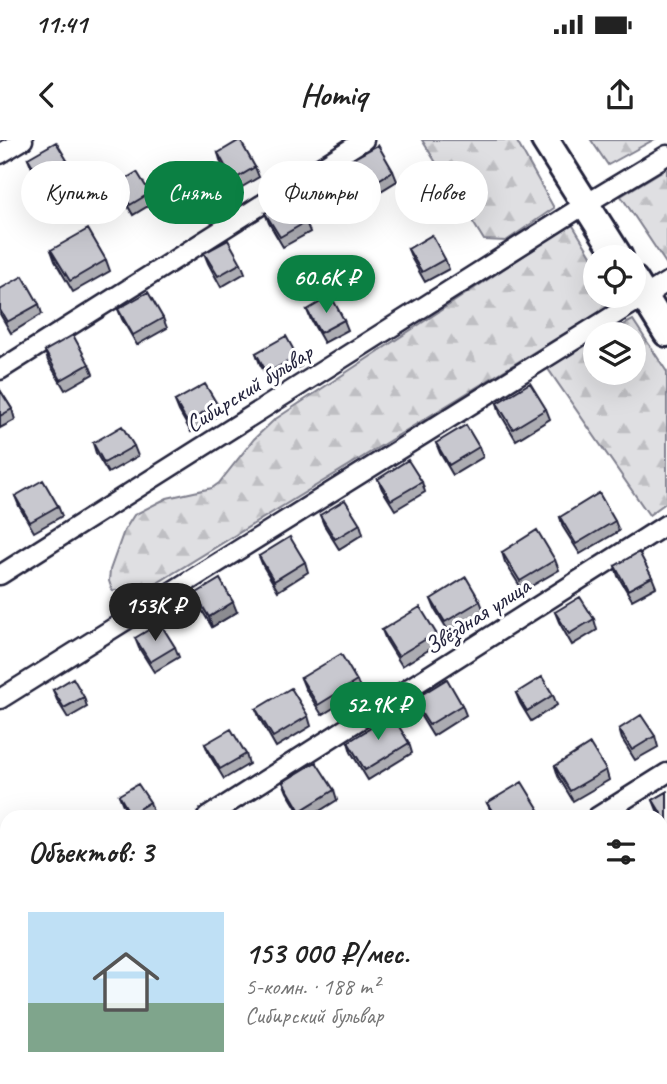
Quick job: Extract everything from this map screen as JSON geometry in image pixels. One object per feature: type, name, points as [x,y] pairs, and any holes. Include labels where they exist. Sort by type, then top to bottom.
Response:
[{"type":"street","points":[[0,154],[23,140]]},
{"type":"street","points":[[0,370],[364,140]]},
{"type":"street","points":[[545,140],[612,245]]},
{"type":"street","name":"Сибирский бульвар","points":[[0,575],[667,155]]},
{"type":"street","points":[[646,286],[667,282]]},
{"type":"street","points":[[646,299],[667,333]]},
{"type":"street","points":[[0,699],[608,308]]},
{"type":"street","name":"Звёздная улица","points":[[218,810],[667,524]]},
{"type":"street","points":[[608,810],[667,773]]},
{"type":"green space","points":[[422,140],[516,140],[554,208],[506,241],[484,240],[474,224],[488,224],[488,161],[435,161]]},
{"type":"green space","points":[[591,140],[653,140],[608,165]]},
{"type":"green space","points":[[667,168],[667,265],[621,196]]},
{"type":"green space","points":[[572,224],[585,245],[583,308],[606,308],[149,588],[140,591],[112,590],[110,570],[124,531],[134,515],[167,498],[212,488],[274,420]]},
{"type":"green space","points":[[646,340],[667,372],[667,502],[649,515],[546,366],[583,346],[583,385],[646,385]]},
{"type":"building","points":[[240,140],[255,167],[244,174],[244,161],[222,161],[218,153]]},
{"type":"building","points":[[56,142],[67,161],[30,161],[28,158]]},
{"type":"building","points":[[378,145],[393,171],[381,178],[381,161],[351,160]]},
{"type":"building","points":[[137,172],[144,183],[144,197],[130,205],[130,176]]},
{"type":"building","points":[[272,224],[303,224],[280,237]]},
{"type":"building","points":[[88,229],[106,260],[70,281],[51,250]]},
{"type":"building","points":[[432,235],[445,259],[422,272],[408,249]]},
{"type":"building","points":[[228,240],[241,263],[218,276],[204,253]]},
{"type":"building","points":[[23,276],[39,304],[7,322],[0,310],[0,289]]},
{"type":"building","points":[[148,292],[163,318],[133,335],[118,309]]},
{"type":"building","points":[[331,296],[344,320],[320,333],[307,310]]},
{"type":"building","points":[[73,335],[89,364],[61,380],[45,351]]},
{"type":"building","points":[[286,336],[297,356],[267,373],[256,353]]},
{"type":"building","points":[[530,383],[546,409],[513,429],[497,403]]},
{"type":"building","points":[[205,384],[217,404],[187,422],[175,401]]},
{"type":"building","points":[[0,390],[12,409],[0,416]]},
{"type":"building","points":[[466,425],[479,447],[449,465],[436,443]]},
{"type":"building","points":[[122,426],[134,446],[104,463],[93,443]]},
{"type":"building","points":[[408,460],[422,482],[391,500],[378,479]]},
{"type":"building","points":[[43,480],[58,506],[30,522],[15,496]]},
{"type":"building","points":[[599,493],[615,521],[576,544],[560,517]]},
{"type":"building","points":[[345,500],[360,524],[335,539],[320,515]]},
{"type":"building","points":[[537,530],[555,560],[520,581],[502,552]]},
{"type":"building","points":[[290,537],[305,562],[274,581],[259,556]]},
{"type":"building","points":[[639,552],[652,577],[628,590],[615,566]]},
{"type":"building","points":[[466,577],[480,601],[445,622],[431,599]]},
{"type":"building","points":[[220,579],[233,602],[209,617],[195,594]]},
{"type":"building","points":[[580,597],[594,619],[569,634],[555,612]]},
{"type":"building","points":[[420,607],[436,633],[398,656],[382,630]]},
{"type":"building","points":[[160,623],[175,647],[150,662],[135,638]]},
{"type":"building","points":[[341,654],[357,681],[318,705],[301,678]]},
{"type":"building","points":[[542,677],[553,695],[527,711],[516,693]]},
{"type":"building","points":[[73,678],[84,697],[64,708],[53,690]]},
{"type":"building","points":[[447,679],[462,705],[429,725],[413,700]]},
{"type":"building","points":[[291,688],[308,716],[273,737],[256,709]]},
{"type":"building","points":[[392,715],[409,743],[365,770],[348,742]]},
{"type":"building","points":[[641,715],[655,736],[632,750],[619,729]]},
{"type":"building","points":[[231,729],[246,754],[220,769],[205,744]]},
{"type":"building","points":[[590,744],[606,770],[570,791],[555,766]]},
{"type":"building","points":[[316,762],[334,790],[299,810],[283,782]]},
{"type":"building","points":[[522,782],[539,810],[492,810],[487,803]]},
{"type":"building","points":[[138,784],[150,802],[137,810],[128,810],[119,795]]},
{"type":"building","points":[[667,792],[667,810],[659,810],[653,800]]}]
